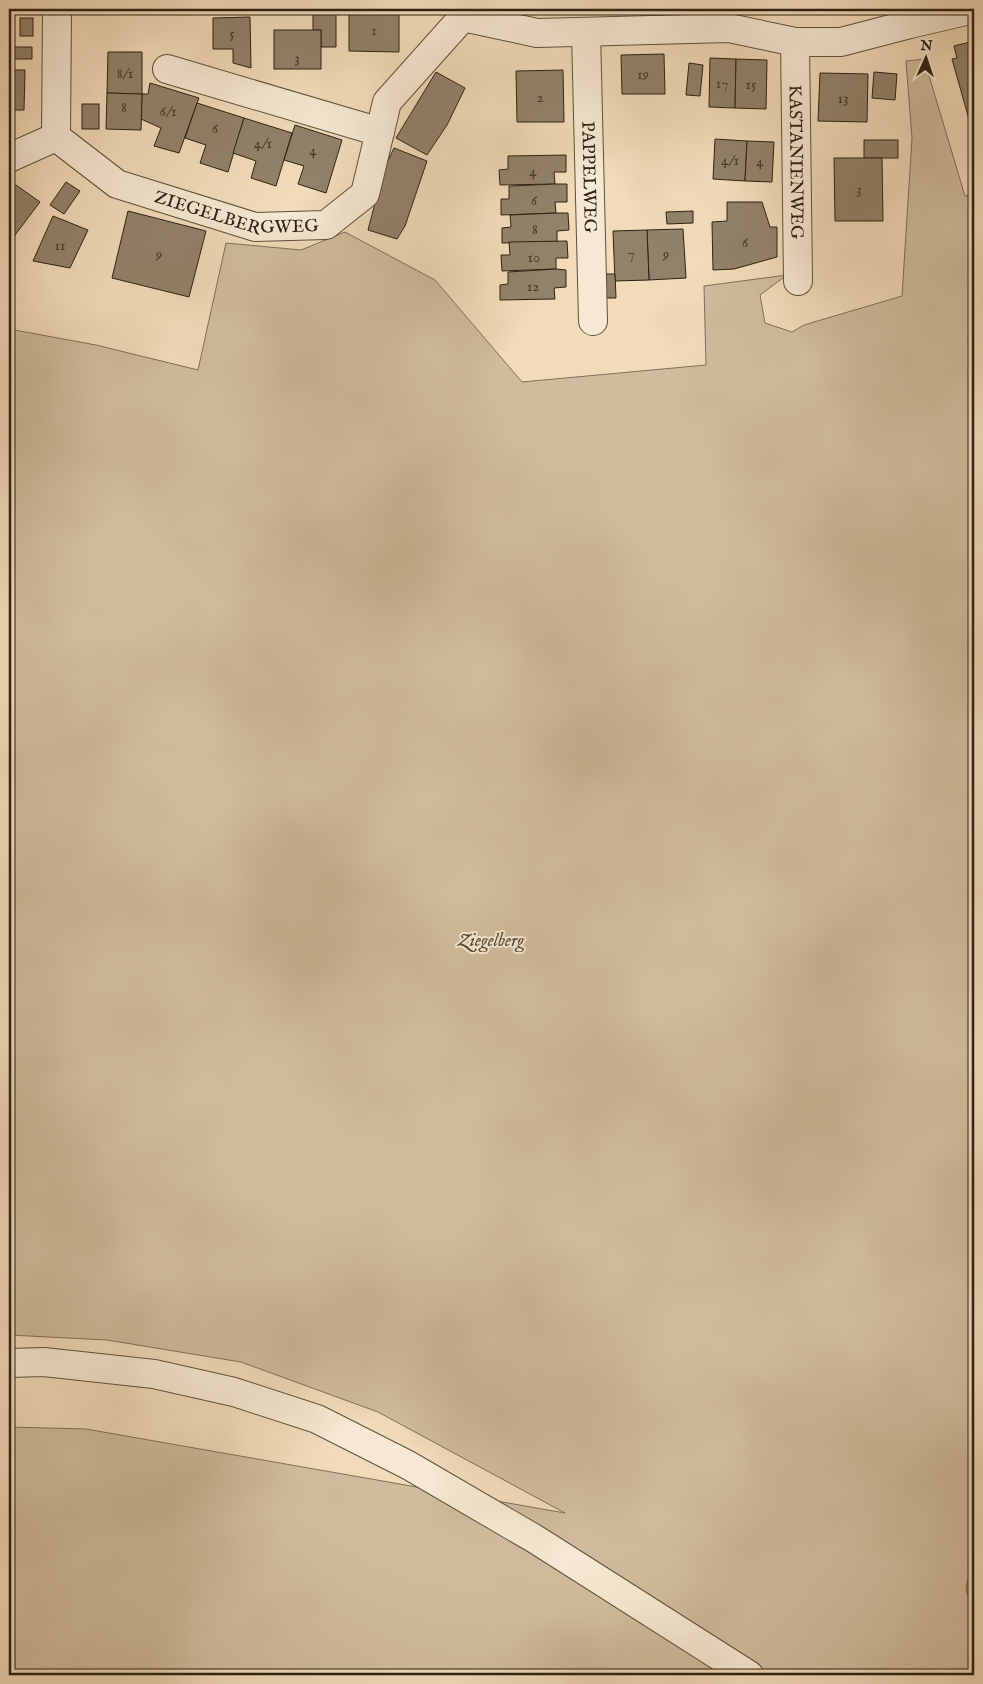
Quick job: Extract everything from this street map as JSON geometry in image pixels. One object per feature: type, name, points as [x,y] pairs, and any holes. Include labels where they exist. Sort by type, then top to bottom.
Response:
[{"type":"street","points":[[9,158],[56,137],[57,9]]},
{"type":"street","points":[[463,13],[537,33],[728,28],[795,42],[841,42],[974,9]]},
{"type":"street","name":"ZIEGELBERGWEG","points":[[56,137],[117,184],[255,227],[326,225],[365,194],[387,102],[463,13]]},
{"type":"street","name":"PAPPELWEG","points":[[586,32],[594,321]]},
{"type":"street","name":"KASTANIENWEG","points":[[795,42],[798,281]]},
{"type":"street","points":[[167,69],[380,132]]},
{"type":"street","points":[[9,1363],[44,1362],[154,1374],[234,1392],[317,1419],[408,1465],[510,1524],[749,1675]]},
{"type":"green space","name":"Ziegelberg","points":[[924,59],[965,196],[974,195],[974,1675],[9,1675],[9,1427],[86,1429],[565,1513],[378,1412],[241,1362],[107,1340],[9,1335],[9,329],[96,345],[198,370],[226,243],[301,250],[345,232],[435,280],[522,382],[706,365],[704,286],[787,275],[760,295],[765,323],[792,332],[804,325],[902,296],[912,138],[906,61]]},
{"type":"shaded area","points":[[974,1572],[974,1603],[970,1599],[966,1588],[968,1580]]},
{"type":"building","points":[[349,9],[399,9],[399,52],[349,51]]},
{"type":"building","points":[[313,13],[336,14],[336,47],[321,47],[321,30],[313,30]]},
{"type":"building","points":[[250,17],[251,68],[233,63],[233,49],[213,49],[213,18]]},
{"type":"building","points":[[20,18],[33,18],[33,36],[20,36]]},
{"type":"building","points":[[274,30],[321,30],[321,69],[274,69]]},
{"type":"building","points":[[974,41],[974,137],[952,59],[957,58],[954,46]]},
{"type":"building","points":[[10,47],[32,47],[32,59],[9,59]]},
{"type":"building","points":[[108,52],[142,52],[142,94],[107,93]]},
{"type":"building","points":[[664,54],[665,94],[622,94],[621,55]]},
{"type":"building","points":[[710,58],[736,59],[735,108],[709,107]]},
{"type":"building","points":[[736,59],[767,60],[766,109],[735,108]]},
{"type":"building","points":[[689,63],[703,65],[700,96],[686,95]]},
{"type":"building","points":[[9,70],[25,70],[24,110],[9,110]]},
{"type":"building","points":[[563,70],[564,122],[517,122],[516,71]]},
{"type":"building","points":[[436,72],[465,88],[447,125],[427,155],[396,138]]},
{"type":"building","points":[[874,72],[897,74],[895,100],[872,98]]},
{"type":"building","points":[[820,73],[868,74],[867,122],[818,121]]},
{"type":"building","points":[[150,83],[199,98],[179,153],[154,146],[161,128],[141,119],[142,94],[148,94]]},
{"type":"building","points":[[107,93],[142,94],[141,130],[106,129]]},
{"type":"building","points":[[197,103],[244,118],[228,172],[200,163],[206,145],[185,138]]},
{"type":"building","points":[[82,104],[99,104],[99,129],[82,129]]},
{"type":"building","points":[[244,118],[292,133],[276,186],[251,178],[256,161],[233,153]]},
{"type":"building","points":[[295,125],[342,140],[326,193],[298,184],[304,166],[284,160]]},
{"type":"building","points":[[715,139],[747,141],[745,181],[713,179]]},
{"type":"building","points":[[864,140],[898,140],[898,158],[864,158]]},
{"type":"building","points":[[747,141],[774,142],[772,182],[745,181]]},
{"type":"building","points":[[394,148],[427,161],[405,226],[397,239],[368,230],[384,169]]},
{"type":"building","points":[[566,155],[566,172],[554,172],[555,184],[500,185],[499,170],[508,169],[508,156]]},
{"type":"building","points":[[834,158],[882,158],[883,221],[835,221]]},
{"type":"building","points":[[66,182],[80,191],[64,214],[50,205]]},
{"type":"building","points":[[567,184],[567,202],[555,202],[556,213],[501,215],[501,199],[509,199],[509,186]]},
{"type":"building","points":[[16,185],[40,202],[9,243],[9,189]]},
{"type":"building","points":[[727,202],[762,202],[770,227],[777,227],[777,257],[734,269],[713,270],[712,222],[727,221]]},
{"type":"building","points":[[128,211],[206,231],[189,297],[112,278]]},
{"type":"building","points":[[693,211],[693,223],[667,224],[666,212]]},
{"type":"building","points":[[568,213],[569,230],[557,231],[557,242],[502,243],[502,228],[511,227],[510,215]]},
{"type":"building","points":[[53,216],[88,230],[70,268],[33,261]]},
{"type":"building","points":[[683,229],[686,278],[649,280],[647,230]]},
{"type":"building","points":[[647,230],[649,280],[615,281],[613,231]]},
{"type":"building","points":[[567,241],[568,258],[556,258],[556,269],[502,271],[501,255],[510,255],[509,242]]},
{"type":"building","points":[[566,270],[566,287],[554,288],[555,299],[500,300],[500,285],[508,284],[508,272]]},
{"type":"building","points":[[604,274],[615,274],[616,298],[605,298]]}]
